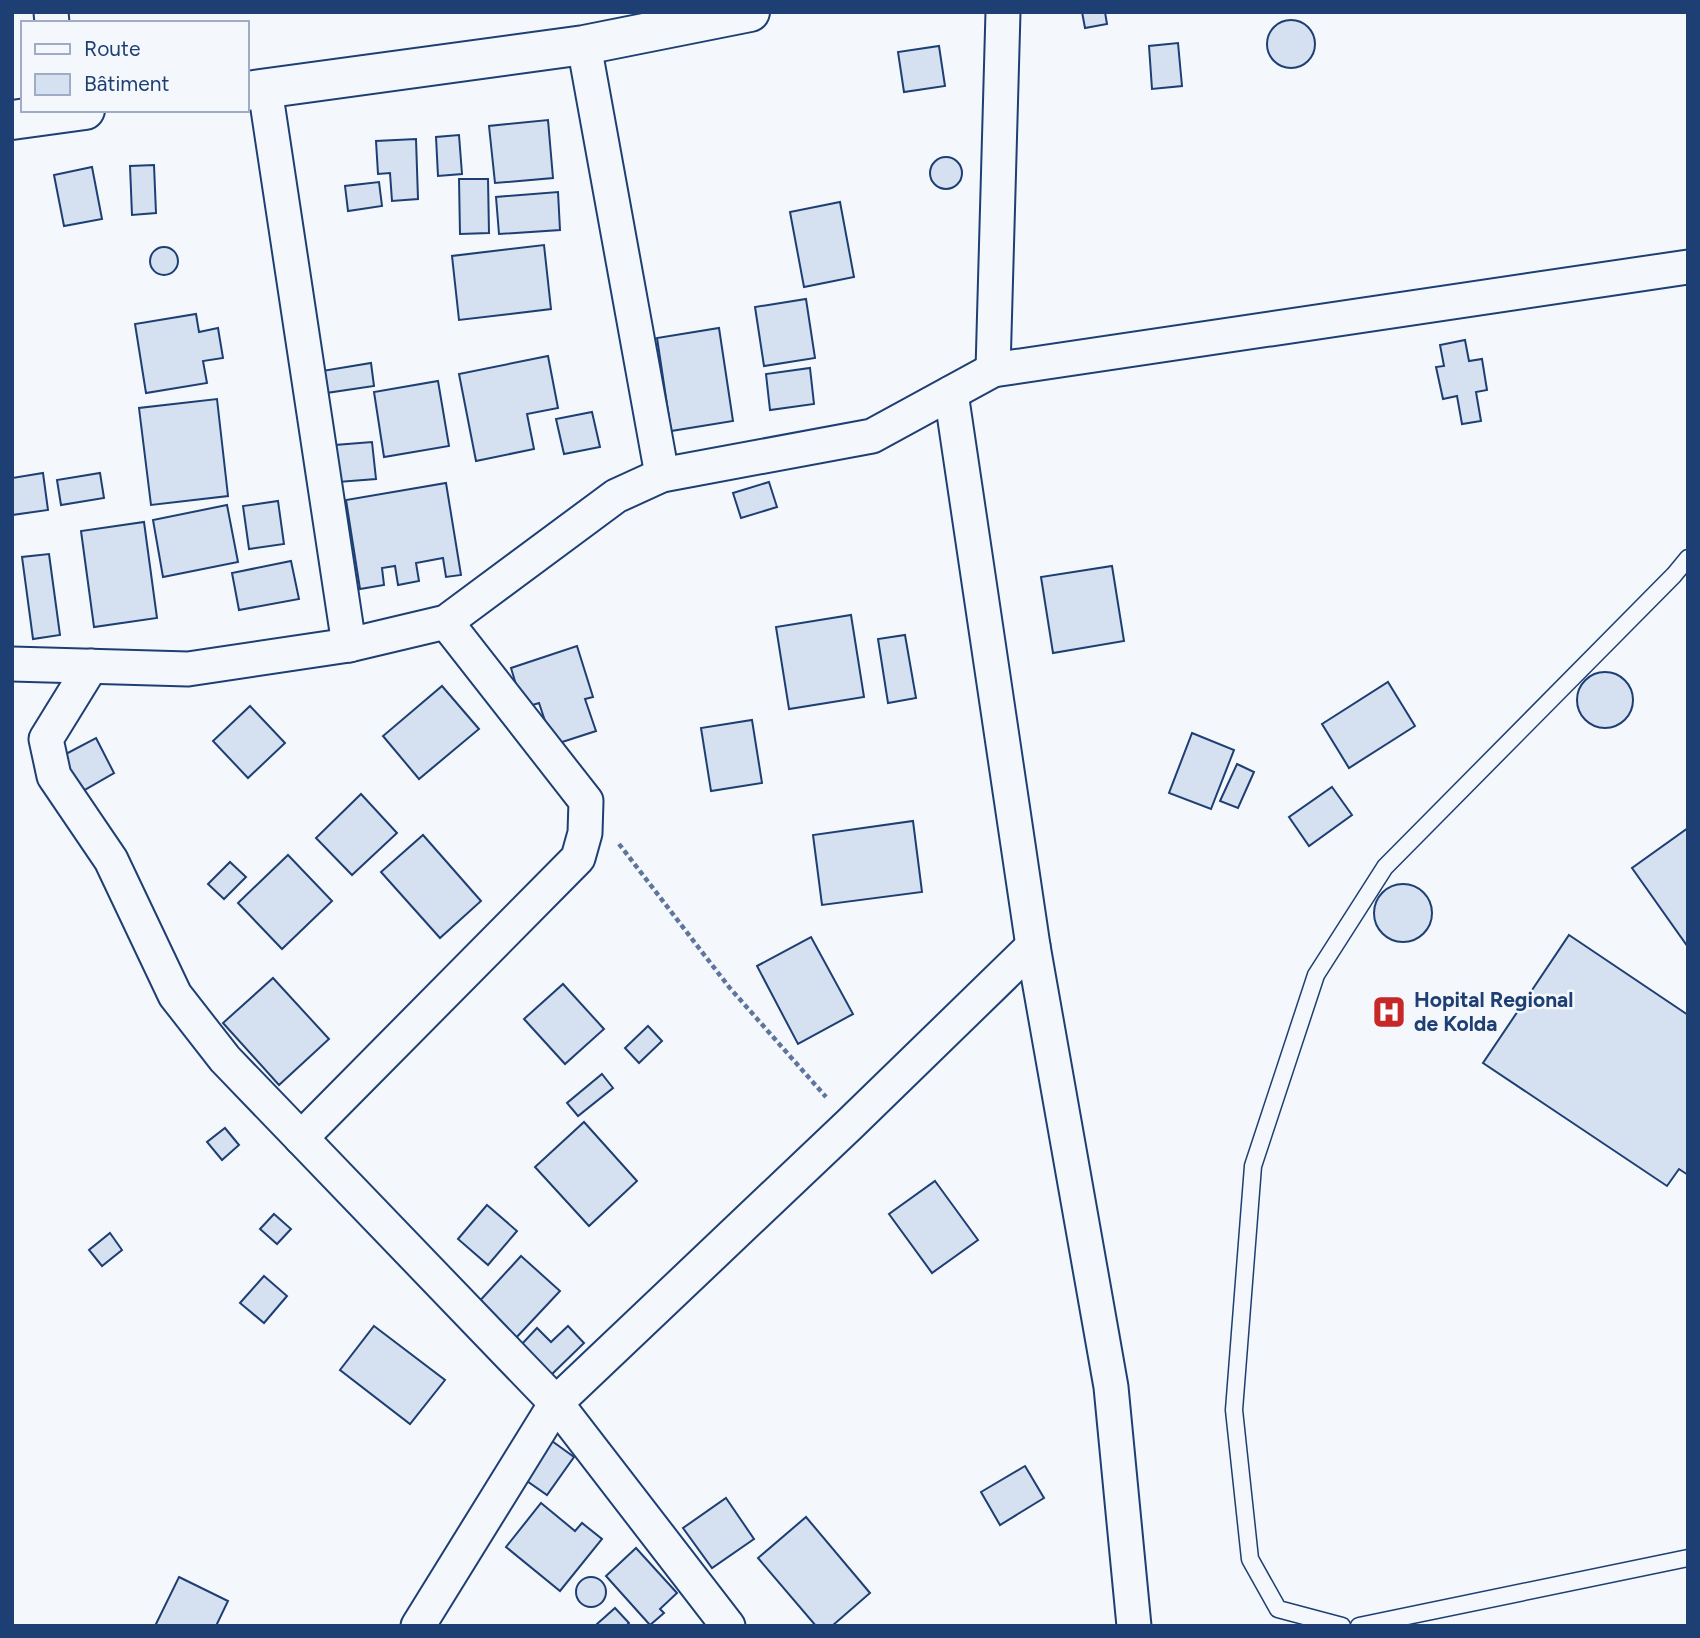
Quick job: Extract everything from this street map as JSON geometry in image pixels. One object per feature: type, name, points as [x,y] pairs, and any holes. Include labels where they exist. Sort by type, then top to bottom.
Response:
[{"type":"main road","points":[[256,90],[584,45],[750,12]]},
{"type":"main road","points":[[12,120],[65,112]]},
{"type":"street","points":[[993,370],[1003,12]]},
{"type":"street","points":[[584,45],[662,475]]},
{"type":"street","points":[[256,90],[349,645]]},
{"type":"street","points":[[15,660],[188,669],[349,645],[446,622],[616,496],[662,475],[872,436],[993,370],[1688,267]]},
{"type":"street","points":[[951,393],[1033,946],[1111,1387],[1134,1626]]},
{"type":"street","points":[[301,1138],[578,858],[584,832],[586,801],[446,622]]},
{"type":"street","points":[[91,666],[46,739],[54,776],[111,860],[175,995],[225,1059],[556,1403],[727,1626]]},
{"type":"street","points":[[418,1626],[556,1403],[1033,946]]},
{"type":"lane","points":[[1342,1626],[1278,1609],[1250,1559],[1234,1410],[1253,1166],[1317,975],[1385,867],[1688,558]]},
{"type":"lane","points":[[1359,1626],[1688,1558]]},
{"type":"path","points":[[586,801],[729,987],[850,1124]]},
{"type":"building","points":[[1082,12],[1105,12],[1107,24],[1085,28]]},
{"type":"building","points":[[1291,20],[1308,27],[1315,44],[1308,61],[1291,68],[1274,61],[1267,44],[1274,27]]},
{"type":"building","points":[[1178,43],[1182,86],[1152,89],[1149,46]]},
{"type":"building","points":[[939,46],[945,86],[904,92],[898,52]]},
{"type":"building","points":[[548,120],[553,178],[495,183],[489,126]]},
{"type":"building","points":[[459,135],[462,174],[438,176],[436,137]]},
{"type":"building","points":[[416,139],[418,199],[392,201],[390,173],[378,174],[376,141]]},
{"type":"building","points":[[946,157],[958,161],[962,173],[958,185],[946,189],[934,185],[930,173],[934,161]]},
{"type":"building","points":[[154,165],[156,213],[132,215],[130,166]]},
{"type":"building","points":[[92,167],[102,219],[64,226],[54,175]]},
{"type":"building","points":[[459,179],[488,179],[489,233],[460,234]]},
{"type":"building","points":[[379,182],[382,206],[348,211],[345,186]]},
{"type":"building","points":[[558,192],[560,230],[499,234],[496,197]]},
{"type":"building","points":[[840,202],[854,277],[804,287],[790,212]]},
{"type":"building","points":[[544,245],[551,309],[459,320],[452,256]]},
{"type":"building","points":[[164,247],[174,251],[178,261],[174,271],[164,275],[154,271],[150,261],[154,251]]},
{"type":"building","points":[[806,299],[815,358],[764,366],[755,307]]},
{"type":"building","points":[[196,314],[199,332],[218,328],[223,358],[203,361],[207,383],[146,393],[135,324]]},
{"type":"building","points":[[719,328],[733,421],[671,431],[657,338]]},
{"type":"building","points":[[1465,340],[1469,361],[1482,359],[1487,390],[1476,392],[1481,421],[1462,424],[1457,396],[1443,399],[1436,367],[1444,366],[1440,345]]},
{"type":"building","points":[[548,356],[558,408],[527,414],[534,449],[476,461],[459,374]]},
{"type":"building","points":[[371,363],[374,386],[326,393],[322,371]]},
{"type":"building","points":[[810,368],[814,404],[770,410],[766,374]]},
{"type":"building","points":[[438,381],[449,446],[384,457],[374,392]]},
{"type":"building","points":[[217,399],[228,496],[151,505],[139,408]]},
{"type":"building","points":[[592,412],[600,447],[564,454],[556,419]]},
{"type":"building","points":[[372,442],[376,479],[338,482],[335,445]]},
{"type":"building","points":[[43,473],[48,510],[12,515],[12,478]]},
{"type":"building","points":[[100,473],[104,498],[61,505],[57,480]]},
{"type":"building","points":[[769,482],[777,507],[741,518],[733,493]]},
{"type":"building","points":[[446,483],[461,575],[446,577],[443,558],[416,563],[419,581],[398,585],[395,566],[382,568],[384,585],[360,589],[346,500]]},
{"type":"building","points":[[278,501],[284,544],[249,549],[243,506]]},
{"type":"building","points":[[227,505],[238,562],[163,577],[153,520]]},
{"type":"building","points":[[144,522],[157,618],[94,627],[81,531]]},
{"type":"building","points":[[49,554],[60,635],[33,639],[22,557]]},
{"type":"building","points":[[291,561],[299,599],[239,610],[232,573]]},
{"type":"building","points":[[1112,566],[1124,641],[1053,653],[1041,577]]},
{"type":"building","points":[[851,615],[864,697],[789,709],[776,627]]},
{"type":"building","points":[[905,635],[916,698],[888,703],[878,639]]},
{"type":"building","points":[[577,646],[593,697],[585,699],[596,731],[553,745],[539,703],[523,708],[511,668]]},
{"type":"building","points":[[1600,672],[1610,672],[1625,680],[1631,689],[1631,711],[1625,720],[1610,728],[1600,728],[1582,716],[1577,705],[1577,695],[1589,677]]},
{"type":"building","points":[[1388,682],[1415,726],[1349,768],[1322,724]]},
{"type":"building","points":[[442,686],[479,729],[419,779],[383,736]]},
{"type":"building","points":[[250,706],[285,743],[248,778],[213,741]]},
{"type":"building","points":[[752,720],[762,783],[711,791],[701,728]]},
{"type":"building","points":[[1192,733],[1234,750],[1211,809],[1169,793]]},
{"type":"building","points":[[96,738],[114,773],[81,792],[62,756]]},
{"type":"building","points":[[1237,764],[1254,772],[1238,808],[1220,801]]},
{"type":"building","points":[[1332,787],[1352,815],[1309,846],[1289,817]]},
{"type":"building","points":[[361,794],[397,833],[352,875],[316,838]]},
{"type":"building","points":[[913,821],[922,892],[822,905],[813,835]]},
{"type":"building","points":[[1688,828],[1688,947],[1632,868]]},
{"type":"building","points":[[423,835],[481,901],[440,938],[381,872]]},
{"type":"building","points":[[288,855],[332,901],[282,949],[238,903]]},
{"type":"building","points":[[230,862],[246,877],[224,899],[208,884]]},
{"type":"building","points":[[1403,884],[1419,889],[1427,897],[1432,913],[1427,929],[1419,937],[1403,942],[1387,937],[1379,929],[1374,913],[1379,897],[1387,889]]},
{"type":"building","points":[[1569,935],[1688,1015],[1688,1175],[1679,1169],[1667,1186],[1483,1063]]},
{"type":"building","points":[[811,937],[853,1014],[798,1044],[757,966]]},
{"type":"building","points":[[273,978],[329,1039],[279,1085],[223,1023]]},
{"type":"building","points":[[563,984],[604,1029],[565,1064],[524,1019]]},
{"type":"building","points":[[648,1026],[662,1041],[639,1063],[625,1048]]},
{"type":"building","points":[[602,1074],[613,1088],[578,1116],[567,1103]]},
{"type":"building","points":[[584,1122],[637,1181],[589,1226],[535,1167]]},
{"type":"building","points":[[225,1128],[239,1145],[222,1160],[207,1142]]},
{"type":"building","points":[[935,1181],[978,1240],[932,1273],[889,1214]]},
{"type":"building","points":[[487,1205],[517,1231],[488,1265],[458,1239]]},
{"type":"building","points":[[274,1214],[291,1229],[277,1244],[260,1229]]},
{"type":"building","points":[[110,1233],[122,1250],[102,1266],[89,1250]]},
{"type":"building","points":[[521,1256],[560,1291],[514,1340],[476,1305]]},
{"type":"building","points":[[264,1276],[287,1296],[264,1323],[240,1303]]},
{"type":"building","points":[[374,1326],[445,1380],[410,1424],[340,1370]]},
{"type":"building","points":[[568,1326],[584,1343],[550,1376],[520,1346],[537,1328],[551,1342]]},
{"type":"building","points":[[545,1436],[574,1457],[547,1495],[517,1474]]},
{"type":"building","points":[[1025,1466],[1044,1498],[1000,1525],[981,1492]]},
{"type":"building","points":[[726,1498],[754,1539],[712,1568],[683,1528]]},
{"type":"building","points":[[541,1503],[575,1531],[582,1523],[602,1539],[560,1591],[506,1547]]},
{"type":"building","points":[[806,1517],[870,1593],[832,1626],[816,1626],[758,1558]]},
{"type":"building","points":[[636,1548],[677,1593],[660,1609],[664,1613],[650,1625],[606,1576]]},
{"type":"building","points":[[179,1577],[228,1601],[216,1626],[155,1626]]},
{"type":"building","points":[[591,1577],[602,1581],[606,1592],[602,1603],[591,1607],[580,1603],[576,1592],[580,1581]]},
{"type":"building","points":[[615,1608],[629,1623],[626,1626],[597,1624]]},
{"type":"place","name":"Hopital Regional de Kolda","points":[[1389,1012]]}]
